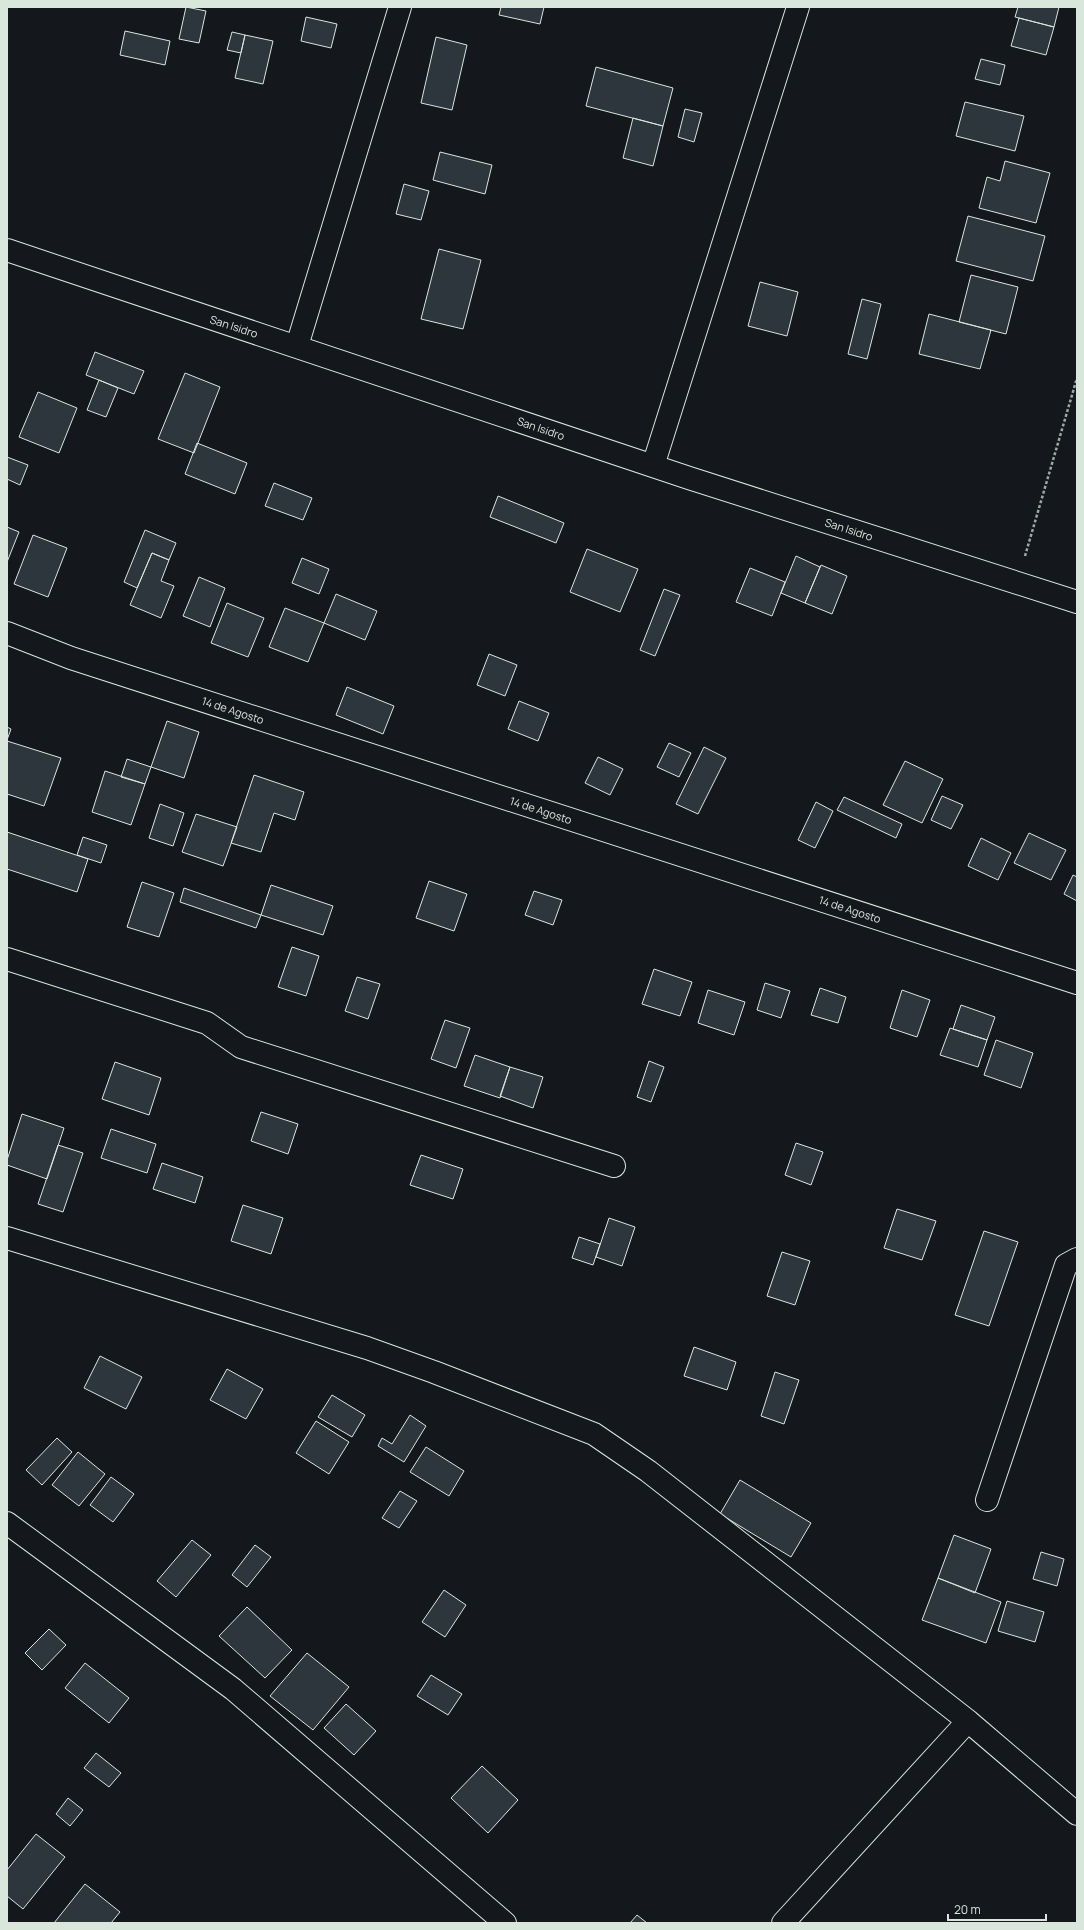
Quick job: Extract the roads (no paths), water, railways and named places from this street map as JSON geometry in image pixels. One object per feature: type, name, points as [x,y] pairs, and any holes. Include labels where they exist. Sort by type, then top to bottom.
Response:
[{"type":"street","points":[[297,346],[400,7]]},
{"type":"street","points":[[653,466],[798,7]]},
{"type":"street","name":"San Isidro","points":[[7,250],[653,466],[1077,602]]},
{"type":"street","name":"14 de Agosto","points":[[7,633],[71,658],[1077,983]]},
{"type":"street","points":[[7,959],[207,1023],[241,1047],[614,1166]]},
{"type":"street","points":[[7,1238],[367,1348],[594,1434],[648,1470],[968,1721],[1077,1814]]},
{"type":"street","points":[[987,1500],[1066,1265],[1077,1259]]},
{"type":"street","points":[[7,1523],[233,1689],[505,1923]]},
{"type":"street","points":[[783,1923],[968,1721]]}]
